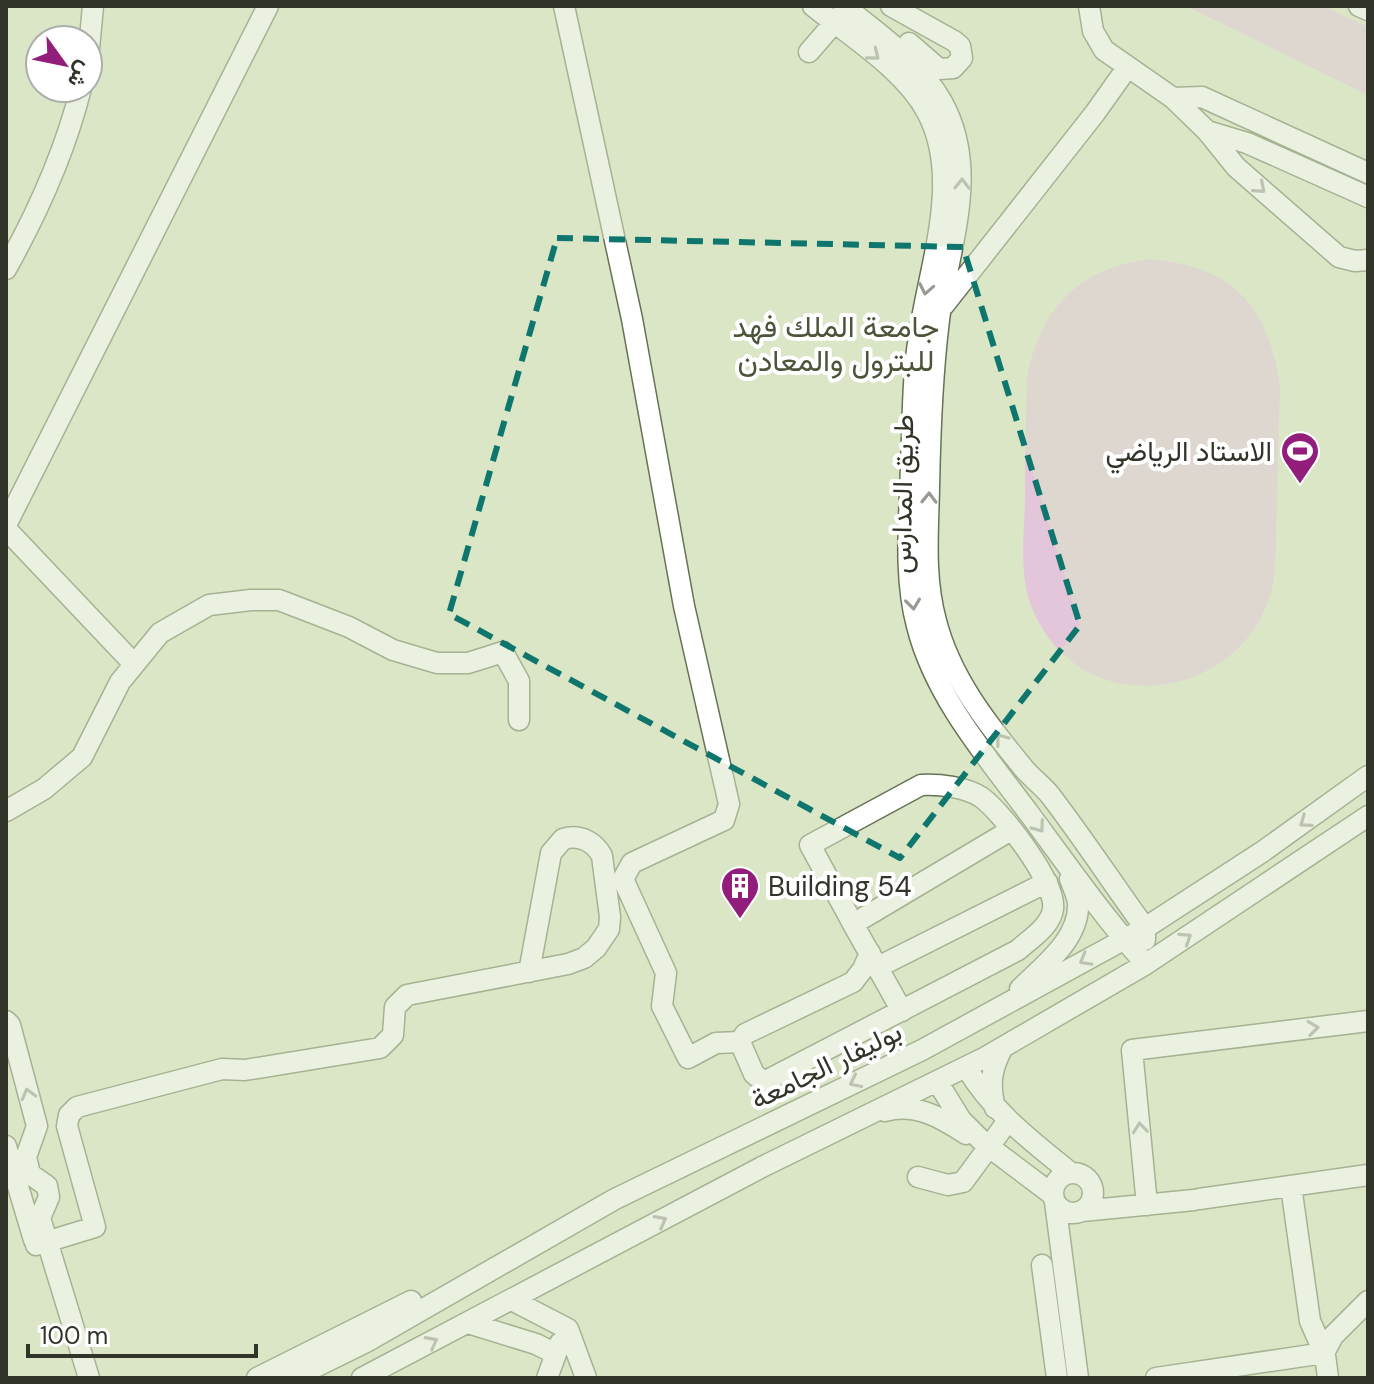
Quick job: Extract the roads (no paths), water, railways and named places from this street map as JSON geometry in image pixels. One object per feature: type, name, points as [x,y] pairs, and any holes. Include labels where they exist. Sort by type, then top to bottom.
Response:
[{"type":"street","points":[[134,664],[6,527],[268,6]]},
{"type":"street","points":[[564,6],[632,319],[684,606],[729,804],[724,820],[632,863],[623,879],[666,973],[662,1006],[688,1058],[716,1043],[740,1042]]},
{"type":"street","points":[[813,6],[841,12],[914,90],[938,136],[945,182],[917,346],[914,388],[909,525],[916,625],[937,680],[1005,781],[1146,964]]},
{"type":"street","points":[[864,21],[905,39],[939,69],[946,70],[958,64],[962,52],[954,41],[891,6]]},
{"type":"street","points":[[1089,6],[1093,31],[1104,50],[1173,98],[1207,131],[1236,167],[1339,257],[1368,260]]},
{"type":"street","points":[[1359,6],[1368,10]]},
{"type":"street","points":[[809,52],[841,12]]},
{"type":"street","name":"طريق المدارس","points":[[841,12],[864,21],[911,61],[929,81],[952,122],[959,147],[962,199],[940,310],[931,406],[927,565],[941,641],[962,686],[1023,767],[1048,793],[1145,928]]},
{"type":"street","points":[[940,310],[1127,68]]},
{"type":"street","points":[[1173,98],[1202,97],[1368,173]]},
{"type":"street","points":[[6,269],[13,242],[31,225],[76,104]]},
{"type":"street","points":[[1207,131],[1247,143],[1368,197]]},
{"type":"street","points":[[6,811],[44,789],[82,757],[120,682],[134,664],[160,633],[209,605],[279,600],[349,627],[393,650],[437,663],[468,663],[503,652],[519,681],[519,720]]},
{"type":"street","points":[[982,798],[1023,767]]},
{"type":"street","name":"بوليفار الجامعة","points":[[293,1378],[366,1342],[615,1199],[922,1050],[1145,928],[1262,852],[1368,776]]},
{"type":"street","points":[[740,1042],[754,1074],[764,1082],[902,1011],[1018,950],[1048,922],[1053,911],[1053,900],[1047,882],[1011,830],[982,798],[968,791],[935,784],[921,785],[810,845],[902,1011]]},
{"type":"street","points":[[362,1378],[468,1323],[522,1305],[762,1167],[1004,1047],[1146,964],[1368,816]]},
{"type":"street","points":[[853,924],[1011,830]]},
{"type":"street","points":[[41,1243],[95,1227],[67,1126],[69,1115],[77,1107],[222,1069],[245,1070],[380,1048],[393,1035],[393,1014],[401,997],[529,972],[568,964],[584,958],[596,948],[609,929],[610,917],[605,864],[598,849],[585,840],[575,837],[563,839],[551,853],[529,972]]},
{"type":"street","points":[[1002,1007],[1058,952],[1076,921],[1078,900],[1061,857]]},
{"type":"street","points":[[740,1042],[745,1034],[853,982],[874,960],[1047,882]]},
{"type":"street","points":[[1145,928],[1146,964]]},
{"type":"street","points":[[6,1021],[10,1025],[13,1067],[37,1126],[26,1157],[30,1174],[47,1186],[49,1197],[40,1218],[41,1243],[74,1378]]},
{"type":"street","points":[[1147,1205],[1132,1050],[1368,1021]]},
{"type":"street","points":[[918,1177],[948,1185],[963,1182],[987,1145],[1001,1115],[991,1077],[1004,1047]]},
{"type":"street","points":[[966,1067],[980,1091],[1001,1115],[1071,1173],[1086,1178],[1092,1190],[1116,1209]]},
{"type":"street","points":[[937,1081],[961,1120],[1067,1212],[1116,1209],[1368,1175]]},
{"type":"street","points":[[862,1118],[894,1109],[920,1111],[939,1116],[987,1145]]},
{"type":"street","points":[[6,1146],[89,1378]]},
{"type":"street","points":[[1071,1173],[1057,1180],[1054,1199],[1078,1378]]},
{"type":"street","points":[[1291,1186],[1310,1321],[1324,1353],[1328,1378]]},
{"type":"street","points":[[1082,1211],[1092,1199],[1092,1190]]},
{"type":"street","points":[[257,1378],[361,1328],[466,1270],[615,1199]]},
{"type":"street","points":[[1042,1265],[1057,1378]]},
{"type":"street","points":[[1156,1378],[1252,1371],[1324,1353],[1333,1336],[1368,1301]]},
{"type":"street","points":[[522,1305],[568,1329],[586,1378]]},
{"type":"street","points":[[515,1337],[522,1305]]},
{"type":"street","points":[[468,1323],[554,1353]]},
{"type":"street","points":[[547,1378],[554,1353],[568,1329]]},
{"type":"place","name":"الاستاد الرياضي","points":[[1300,485]]},
{"type":"place","name":"Building 54","points":[[740,920]]},
{"type":"district","name":"جامعة الملك فهد للبترول والمعادن","points":[[836,344]]}]
